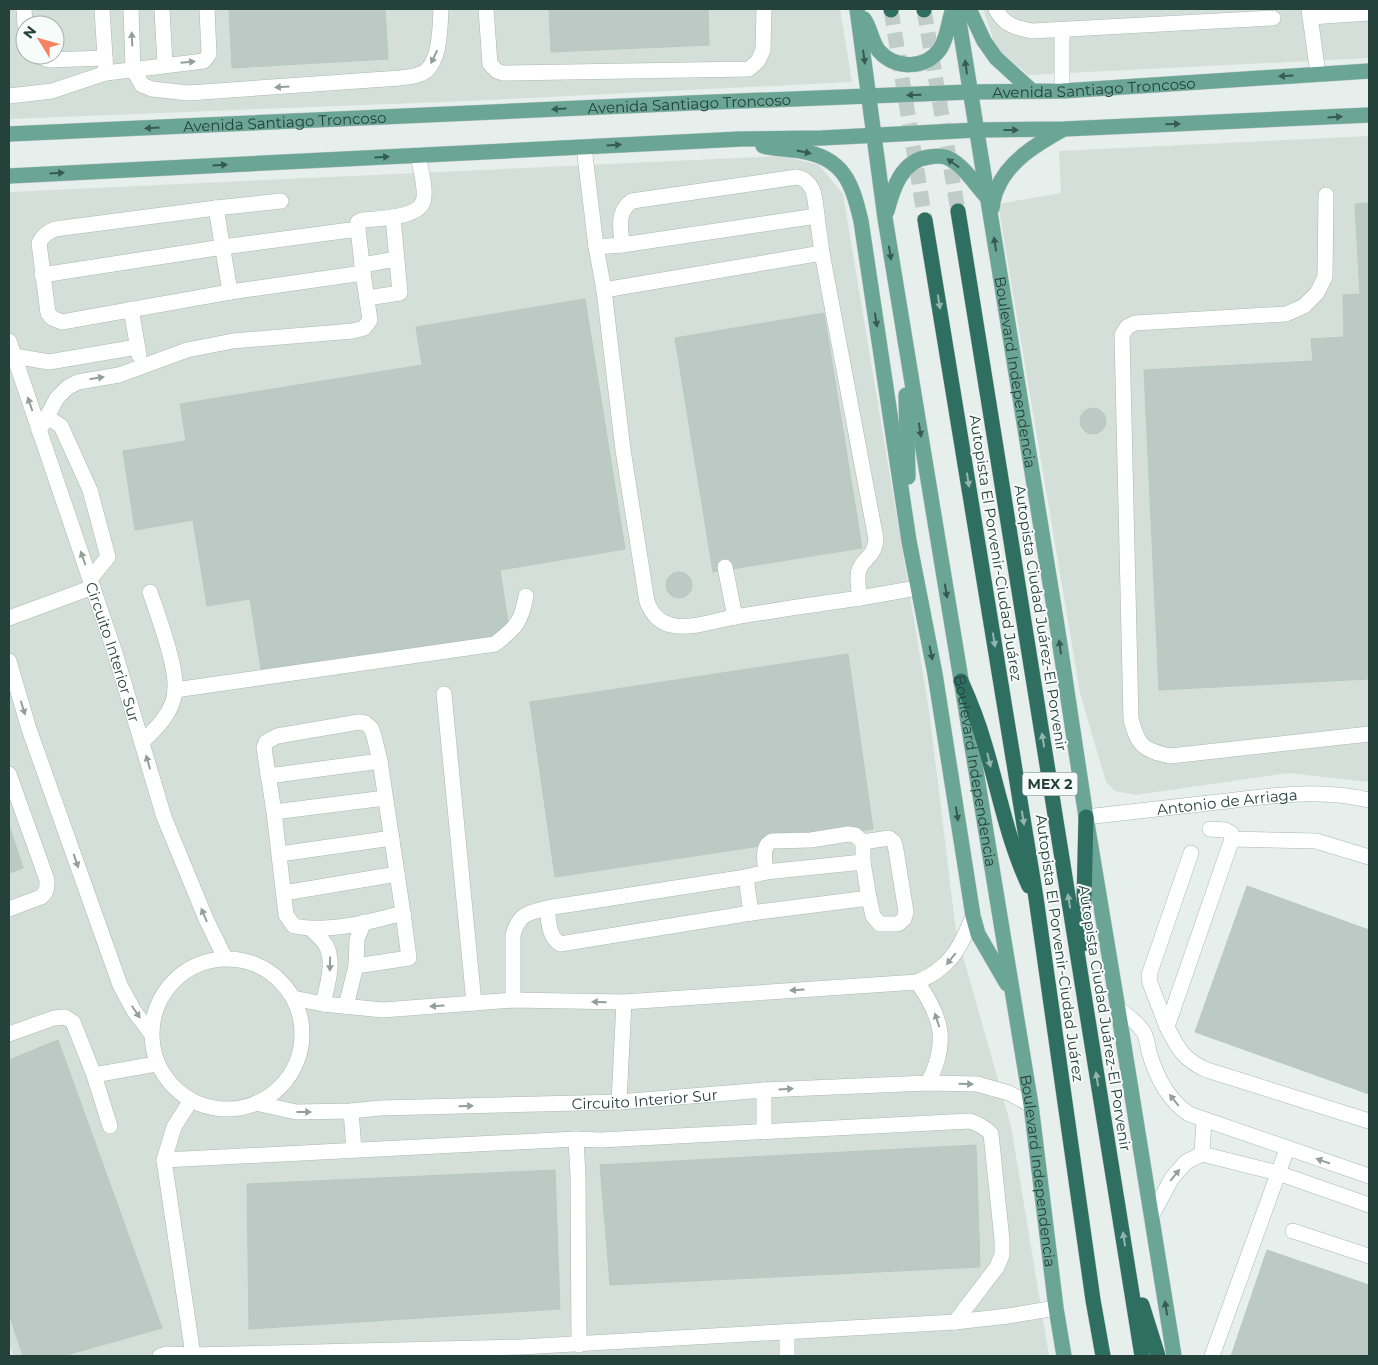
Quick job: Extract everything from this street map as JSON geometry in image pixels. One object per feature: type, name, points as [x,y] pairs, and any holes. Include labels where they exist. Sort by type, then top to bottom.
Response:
[{"type":"highway","name":"Autopista Ciudad Juárez-El Porvenir","points":[[958,212],[1142,1356]]},
{"type":"highway","name":"Autopista El Porvenir-Ciudad Juárez","points":[[925,220],[1036,898],[1093,1300],[1103,1356]]},
{"type":"highway","points":[[961,681],[985,744],[999,802],[1018,863],[1036,898]]},
{"type":"highway","points":[[1082,983],[1086,817]]},
{"type":"highway","points":[[1127,1259],[1158,1356]]},
{"type":"highway","points":[[1093,1300],[1095,1356]]},
{"type":"main road","points":[[857,10],[866,22],[873,42],[880,52],[899,65],[911,65],[923,62],[940,49],[947,35],[955,9]]},
{"type":"main road","name":"Boulevard Independencia","points":[[955,9],[1057,622],[1086,817],[1174,1356]]},
{"type":"main road","points":[[969,9],[984,41],[996,58],[1032,91]]},
{"type":"main road","name":"Boulevard Independencia","points":[[857,10],[885,218],[1031,1105],[1056,1308],[1064,1356]]},
{"type":"main road","name":"Avenida Santiago Troncoso","points":[[9,134],[690,103],[970,92],[1062,91],[1369,71]]},
{"type":"main road","points":[[11,178],[740,139],[875,136],[976,130],[1369,115]]},
{"type":"main road","points":[[990,214],[997,189],[1012,166],[1036,145],[1064,128]]},
{"type":"main road","points":[[740,139],[770,148],[802,151],[820,156],[841,170],[849,180],[854,192],[861,221],[909,541],[935,674],[973,916],[978,934],[1012,992]]},
{"type":"main road","points":[[885,218],[894,186],[903,171],[912,163],[924,158],[938,156],[948,158],[987,197]]},
{"type":"main road","points":[[905,341],[909,541]]},
{"type":"street","points":[[102,9],[106,65]]},
{"type":"street","points":[[131,9],[133,69],[142,85],[152,89],[188,93],[400,78],[422,74],[429,68],[438,49],[441,9]]},
{"type":"street","points":[[162,9],[165,65]]},
{"type":"street","points":[[65,61],[133,69],[204,61],[208,54],[207,9]]},
{"type":"street","points":[[486,9],[490,64],[497,71],[503,73],[749,69],[758,61],[763,50],[764,9]]},
{"type":"street","points":[[996,9],[1007,24],[1032,31],[1273,18]]},
{"type":"street","points":[[1318,74],[1310,13],[1369,13]]},
{"type":"street","points":[[1062,30],[1062,91]]},
{"type":"street","points":[[9,96],[52,91],[106,65]]},
{"type":"street","points":[[584,147],[596,247],[604,290],[623,450],[647,602],[653,614],[661,622],[685,626],[917,588]]},
{"type":"street","points":[[39,431],[57,398],[68,387],[78,382],[119,375],[187,350],[233,341],[364,328],[370,320],[362,269],[358,222],[362,220],[393,218],[418,209],[423,202],[424,192],[418,155]]},
{"type":"street","points":[[622,245],[620,217],[623,210],[632,201],[797,177],[806,180],[812,189],[822,253],[876,540],[871,556],[859,570],[860,598]]},
{"type":"street","points":[[1326,195],[1325,278],[1317,293],[1304,306],[1286,314],[1135,323],[1127,327],[1122,335],[1131,720],[1135,736],[1144,747],[1153,752],[1170,756],[1369,734]]},
{"type":"street","points":[[281,201],[55,229],[42,237],[39,243],[48,313],[52,318],[62,322],[362,269],[396,259]]},
{"type":"street","points":[[216,208],[230,292]]},
{"type":"street","points":[[596,247],[622,245],[817,216]]},
{"type":"street","points":[[367,298],[400,294],[393,218]]},
{"type":"street","points":[[42,275],[223,246],[358,229]]},
{"type":"street","points":[[604,290],[822,253]]},
{"type":"street","points":[[131,309],[142,366]]},
{"type":"street","name":"Circuito Interior Sur","points":[[9,341],[115,653],[164,817],[206,919],[225,958]]},
{"type":"street","points":[[14,356],[49,362],[137,347]]},
{"type":"street","points":[[9,618],[91,583],[108,557],[90,490],[61,426],[47,417]]},
{"type":"street","points":[[725,567],[735,617]]},
{"type":"street","points":[[142,742],[159,725],[170,708],[176,690],[173,667],[150,592]]},
{"type":"street","points":[[176,690],[495,644],[512,631],[523,614],[526,596]]},
{"type":"street","points":[[9,661],[29,729],[120,985],[134,1011],[150,1032]]},
{"type":"street","points":[[444,694],[474,1003]]},
{"type":"street","points":[[356,966],[409,958],[403,914],[392,838],[380,761],[374,736],[365,723],[359,722],[277,736],[266,742],[264,748],[280,854],[286,914],[290,921],[294,926],[311,930],[403,914]]},
{"type":"street","points":[[268,776],[380,761]]},
{"type":"street","points":[[9,774],[47,880],[47,885],[45,894],[9,909]]},
{"type":"street","name":"Antonio de Arriaga","points":[[1086,817],[1275,795],[1335,794],[1369,800]]},
{"type":"street","points":[[274,812],[385,798]]},
{"type":"street","points":[[1167,1027],[1232,839],[1231,833],[1228,831],[1210,829]]},
{"type":"street","points":[[766,872],[765,848],[769,842],[811,840],[848,834],[855,835],[863,842],[863,862],[873,916],[880,924],[898,924],[904,919],[906,912],[894,842],[889,838],[863,842]]},
{"type":"street","points":[[280,854],[392,838]]},
{"type":"street","points":[[1232,839],[1316,841],[1369,857]]},
{"type":"street","points":[[1191,853],[1149,975],[1150,983],[1167,1027],[1184,1057],[1207,1070],[1369,1121]]},
{"type":"street","points":[[513,1000],[513,935],[518,921],[528,912],[746,877],[766,872],[863,862]]},
{"type":"street","points":[[284,893],[397,874]]},
{"type":"street","points":[[746,877],[751,914]]},
{"type":"street","points":[[546,908],[551,934],[560,944],[751,914],[869,898]]},
{"type":"street","points":[[293,998],[323,1004],[383,1010],[513,1000],[624,1002],[916,982],[933,975],[949,962],[964,940],[973,916]]},
{"type":"street","points":[[346,1006],[356,966],[357,938],[364,922]]},
{"type":"street","points":[[311,930],[324,942],[330,954],[329,980],[323,1004]]},
{"type":"street","points":[[225,958],[246,961],[265,969],[281,981],[293,998],[301,1018],[302,1038],[298,1059],[288,1078],[274,1093],[256,1104],[240,1108],[223,1109],[207,1107],[191,1100],[175,1089],[156,1064],[150,1032],[158,1004],[170,986],[185,971],[204,962],[225,958]]},
{"type":"street","points":[[916,982],[930,1001],[940,1024],[940,1048],[937,1066],[928,1083]]},
{"type":"street","points":[[619,1102],[624,1002]]},
{"type":"street","points":[[1118,1009],[1144,1032],[1155,1070],[1172,1100],[1188,1114],[1369,1176]]},
{"type":"street","points":[[9,1034],[54,1018],[66,1016],[73,1022],[94,1075],[110,1126]]},
{"type":"street","points":[[94,1075],[156,1064]]},
{"type":"street","name":"Circuito Interior Sur","points":[[256,1104],[296,1112],[351,1111],[380,1108],[619,1102],[764,1090],[928,1083],[978,1084],[1009,1093],[1031,1105]]},
{"type":"street","points":[[764,1090],[764,1132]]},
{"type":"street","points":[[191,1100],[174,1127],[164,1160],[193,1355]]},
{"type":"street","points":[[351,1111],[354,1150]]},
{"type":"street","points":[[1202,1154],[1204,1120]]},
{"type":"street","points":[[164,1160],[970,1121],[985,1127],[991,1134],[1002,1255],[992,1275],[955,1322]]},
{"type":"street","points":[[576,1139],[579,1345]]},
{"type":"street","points":[[1212,1356],[1287,1148]]},
{"type":"street","points":[[1151,1217],[1172,1178],[1186,1162],[1202,1154],[1278,1173],[1369,1205]]},
{"type":"street","points":[[1293,1231],[1369,1256]]},
{"type":"street","points":[[160,1356],[166,1354],[521,1352],[579,1345],[955,1322],[1056,1308]]},
{"type":"street","points":[[787,1332],[787,1356]]},
{"type":"shaded area","points":[[9,9],[840,9],[852,82],[467,101],[9,119]]},
{"type":"shaded area","points":[[983,9],[1369,9],[1369,58],[1028,75],[996,47]]},
{"type":"shaded area","points":[[1369,136],[1369,782],[1288,773],[1136,795],[1115,791],[1106,782],[1080,693],[998,204],[1061,193],[1059,151]]},
{"type":"shaded area","points":[[782,156],[819,165],[843,194],[929,710],[956,931],[1011,1126],[1049,1356],[13,1356],[9,1343],[9,192]]},
{"type":"building","points":[[229,9],[385,9],[388,59],[232,68]]},
{"type":"building","points":[[549,9],[708,9],[709,45],[551,52]]},
{"type":"building","points":[[1369,203],[1369,679],[1159,690],[1144,370],[1313,361],[1311,339],[1344,337],[1343,295],[1360,294],[1355,204]]},
{"type":"building","points":[[585,299],[625,549],[500,570],[511,642],[263,682],[250,599],[207,606],[193,520],[135,530],[123,451],[186,441],[180,404],[422,365],[416,327]]},
{"type":"building","points":[[824,313],[862,548],[713,572],[675,338]]},
{"type":"building","points":[[1093,408],[1102,412],[1106,421],[1102,430],[1093,434],[1084,430],[1080,421],[1084,412]]},
{"type":"building","points":[[679,572],[688,576],[692,585],[688,594],[679,598],[670,594],[666,585],[670,576]]},
{"type":"building","points":[[848,654],[873,829],[555,877],[530,702]]},
{"type":"building","points":[[9,825],[23,868],[9,873]]},
{"type":"building","points":[[1247,886],[1369,930],[1369,1094],[1195,1032]]},
{"type":"building","points":[[58,1040],[162,1328],[63,1356],[23,1356],[9,1314],[9,1060]]},
{"type":"building","points":[[976,1145],[980,1267],[610,1285],[600,1165]]},
{"type":"building","points":[[555,1170],[560,1309],[249,1329],[247,1184]]},
{"type":"building","points":[[1267,1250],[1369,1285],[1369,1356],[1231,1356]]},
{"type":"tunnel","points":[[891,10],[925,220]]},
{"type":"tunnel","points":[[924,10],[958,211]]}]
